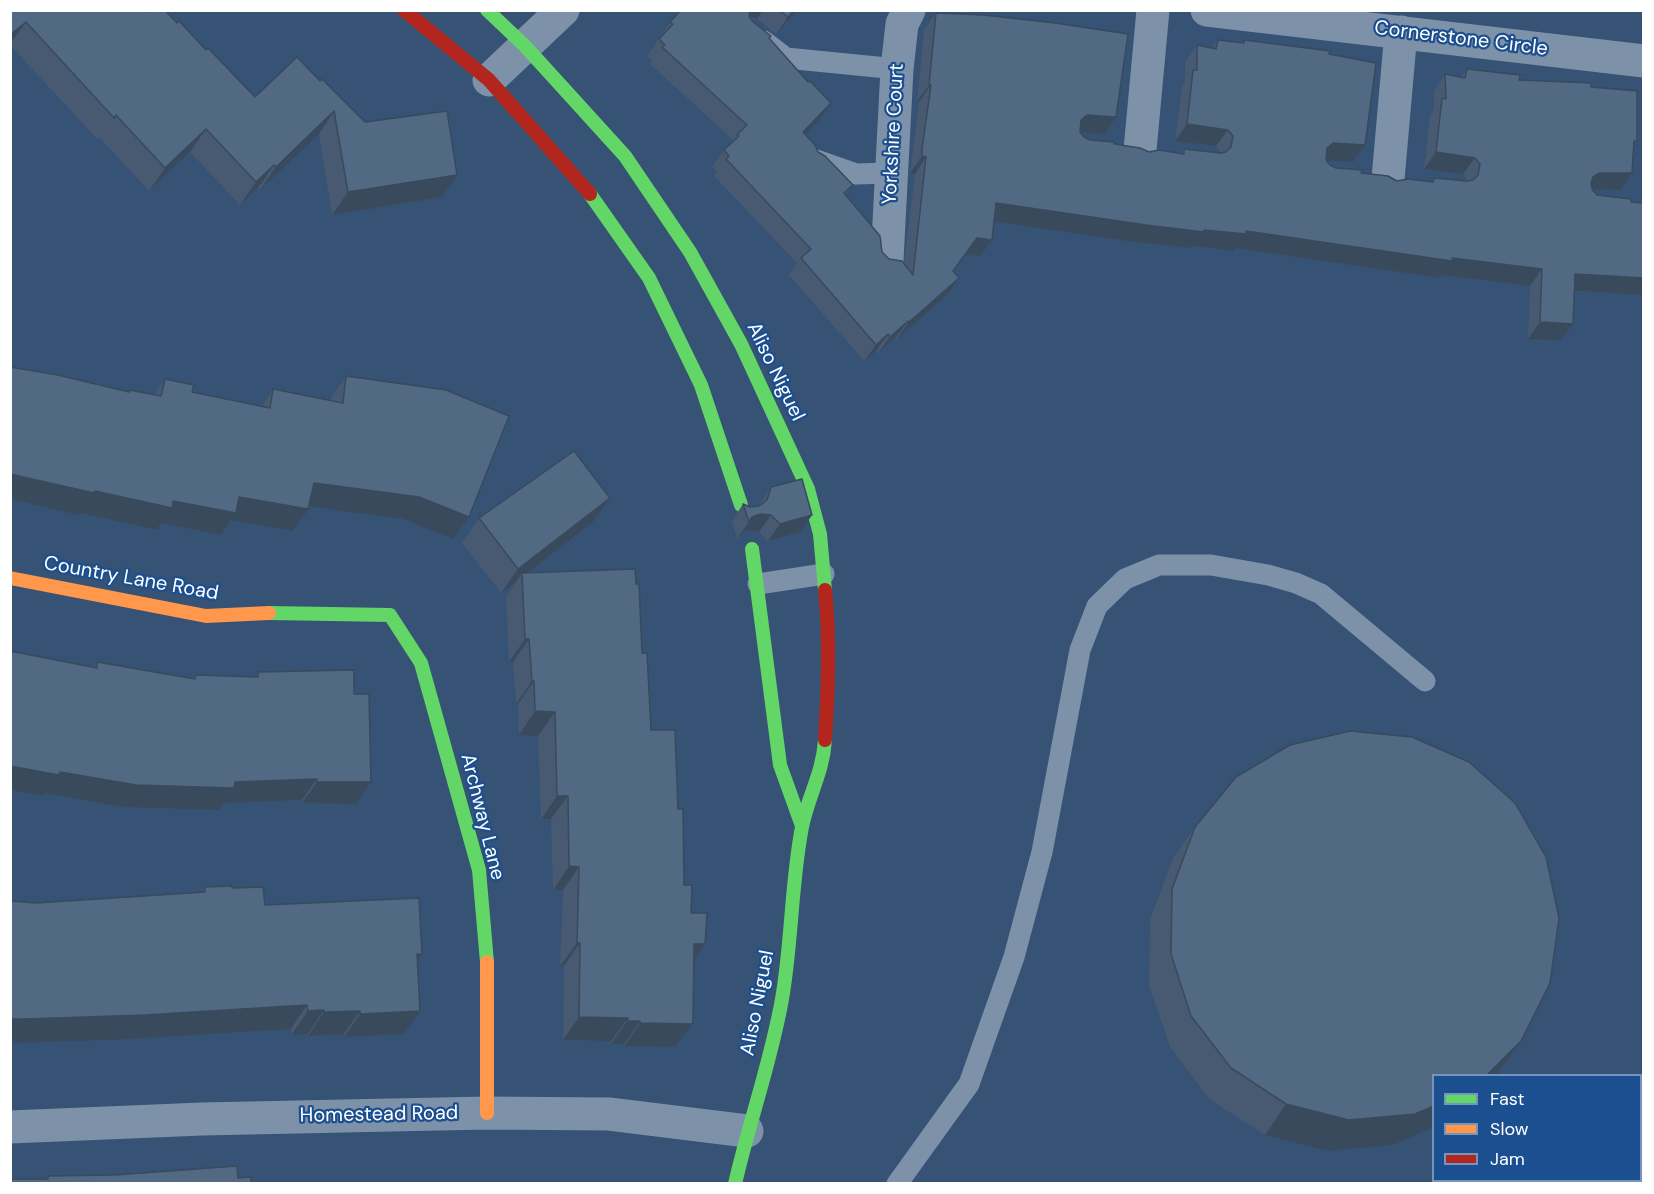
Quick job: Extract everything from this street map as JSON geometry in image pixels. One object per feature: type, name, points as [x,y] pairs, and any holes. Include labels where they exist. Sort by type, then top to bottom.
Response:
[{"type":"street","points":[[404,10],[489,80],[589,193],[653,275],[701,385],[741,505]]},
{"type":"street","name":"Aliso Niguel","points":[[487,10],[525,46],[625,156],[741,344],[808,489],[820,534],[825,574],[829,664],[824,760],[802,826],[782,998],[735,1184]]},
{"type":"street","points":[[489,80],[563,10]]},
{"type":"street","name":"Yorkshire Court","points":[[887,260],[897,69],[902,24],[909,10]]},
{"type":"street","points":[[1140,150],[1153,10]]},
{"type":"street","name":"Cornerstone Circle","points":[[1207,10],[1337,18],[1401,32],[1644,61]]},
{"type":"street","points":[[1389,179],[1401,32]]},
{"type":"street","name":"Aliso Niguel","points":[[752,549],[780,765],[802,826]]},
{"type":"street","name":"Country Lane Road","points":[[10,578],[206,615],[283,612],[390,615]]},
{"type":"street","name":"Archway Lane","points":[[390,615],[422,663],[479,870],[487,959],[487,1113]]},
{"type":"street","name":"Homestead Road","points":[[10,1127],[202,1119],[487,1113],[609,1114],[747,1131]]},
{"type":"lane","points":[[749,29],[786,58],[897,69]]},
{"type":"lane","points":[[816,160],[856,174],[891,173]]},
{"type":"lane","points":[[897,1184],[969,1084],[1014,957],[1042,852],[1080,650],[1097,606],[1118,585],[1125,579],[1159,565],[1211,565],[1268,575],[1296,583],[1321,594],[1425,681]]},
{"type":"lane","points":[[758,584],[825,574]]},
{"type":"building","points":[[10,10],[148,10],[149,12],[165,10],[177,23],[179,21],[206,50],[208,48],[255,97],[297,57],[365,122],[447,111],[457,175],[348,192],[334,111],[276,167],[274,165],[256,182],[206,129],[165,168],[116,115],[114,118],[26,22],[10,35]]},
{"type":"building","points":[[681,10],[750,10],[749,16],[753,22],[771,36],[769,38],[808,82],[810,81],[831,103],[803,132],[818,152],[825,156],[853,185],[844,193],[880,236],[882,252],[889,259],[902,261],[913,275],[926,157],[922,156],[922,149],[931,85],[929,85],[936,13],[983,15],[1128,34],[1116,117],[1087,115],[1081,120],[1080,132],[1090,140],[1114,142],[1114,144],[1140,148],[1149,152],[1159,150],[1184,154],[1184,149],[1220,153],[1226,152],[1231,147],[1233,136],[1228,130],[1187,124],[1193,70],[1197,70],[1197,45],[1216,49],[1218,40],[1244,43],[1244,40],[1330,51],[1329,54],[1376,63],[1365,145],[1333,143],[1327,148],[1326,160],[1336,168],[1362,170],[1361,173],[1388,176],[1397,181],[1408,179],[1433,182],[1434,178],[1467,181],[1473,180],[1478,175],[1480,164],[1475,158],[1436,152],[1442,98],[1446,99],[1445,74],[1465,78],[1467,69],[1520,75],[1519,80],[1591,83],[1591,87],[1637,91],[1637,141],[1634,141],[1632,173],[1599,173],[1593,177],[1591,183],[1597,195],[1644,203],[1644,278],[1575,274],[1573,324],[1540,322],[1542,269],[1452,258],[1452,261],[1246,231],[1246,234],[1204,230],[1204,232],[1146,225],[996,203],[992,240],[977,238],[953,271],[959,278],[908,323],[908,321],[890,337],[888,334],[876,345],[801,258],[811,249],[726,159],[729,156],[724,150],[747,125],[662,47],[665,45],[659,39],[673,24],[670,22]]},
{"type":"building","points":[[779,10],[794,10],[788,17]]},
{"type":"building","points":[[10,367],[58,375],[129,392],[129,390],[161,396],[165,379],[194,385],[192,392],[270,408],[273,389],[343,403],[346,376],[446,390],[509,416],[469,517],[419,497],[314,483],[308,509],[239,497],[236,513],[173,501],[172,508],[10,474]]},
{"type":"building","points":[[574,451],[610,498],[518,569],[479,518]]},
{"type":"building","points":[[802,479],[812,515],[780,524],[771,515],[761,514],[752,517],[749,522],[743,504],[750,507],[759,506],[767,500],[771,487]]},
{"type":"building","points":[[635,569],[636,584],[639,584],[642,653],[647,653],[651,730],[675,730],[678,809],[683,809],[684,885],[692,885],[691,913],[707,913],[705,944],[694,944],[693,1023],[691,1024],[640,1023],[640,1021],[627,1021],[628,1018],[579,1017],[580,943],[577,943],[579,867],[569,866],[568,796],[557,796],[555,712],[535,711],[529,639],[525,639],[522,573]]},
{"type":"building","points":[[10,651],[97,668],[97,662],[195,679],[196,675],[258,677],[258,672],[354,670],[354,694],[369,694],[371,782],[317,782],[317,779],[235,782],[234,788],[136,785],[10,766]]},
{"type":"building","points":[[1350,731],[1412,737],[1469,762],[1515,803],[1546,857],[1559,918],[1550,983],[1521,1041],[1488,1074],[1432,1074],[1432,1107],[1415,1114],[1349,1120],[1286,1104],[1231,1068],[1191,1016],[1171,954],[1172,889],[1195,827],[1236,777],[1290,745]]},
{"type":"building","points":[[232,886],[232,888],[263,887],[265,905],[419,898],[422,954],[417,954],[420,1011],[360,1014],[360,1011],[308,1011],[307,1005],[145,1015],[10,1019],[10,901],[36,903],[205,892],[205,887]]},
{"type":"building","points":[[237,1166],[238,1178],[251,1177],[251,1184],[10,1184],[10,1179],[48,1179],[48,1176],[115,1175]]},
{"type":"traffic: fast","points":[[487,10],[525,46],[625,156],[690,252],[741,344],[808,489],[820,534],[825,590]]},
{"type":"traffic: fast","points":[[590,194],[649,278],[701,385],[741,505]]},
{"type":"traffic: fast","points":[[752,549],[780,765],[802,826]]},
{"type":"traffic: fast","points":[[269,613],[390,615],[421,663],[479,870],[487,962]]},
{"type":"traffic: fast","points":[[735,1184],[782,999],[802,827],[824,752],[825,740]]},
{"type":"traffic: slow","points":[[10,578],[206,616],[269,613]]},
{"type":"traffic: slow","points":[[487,962],[487,1113]]},
{"type":"traffic: jam","points":[[404,10],[489,80],[590,194]]},
{"type":"traffic: jam","points":[[825,590],[828,665],[825,740]]}]
